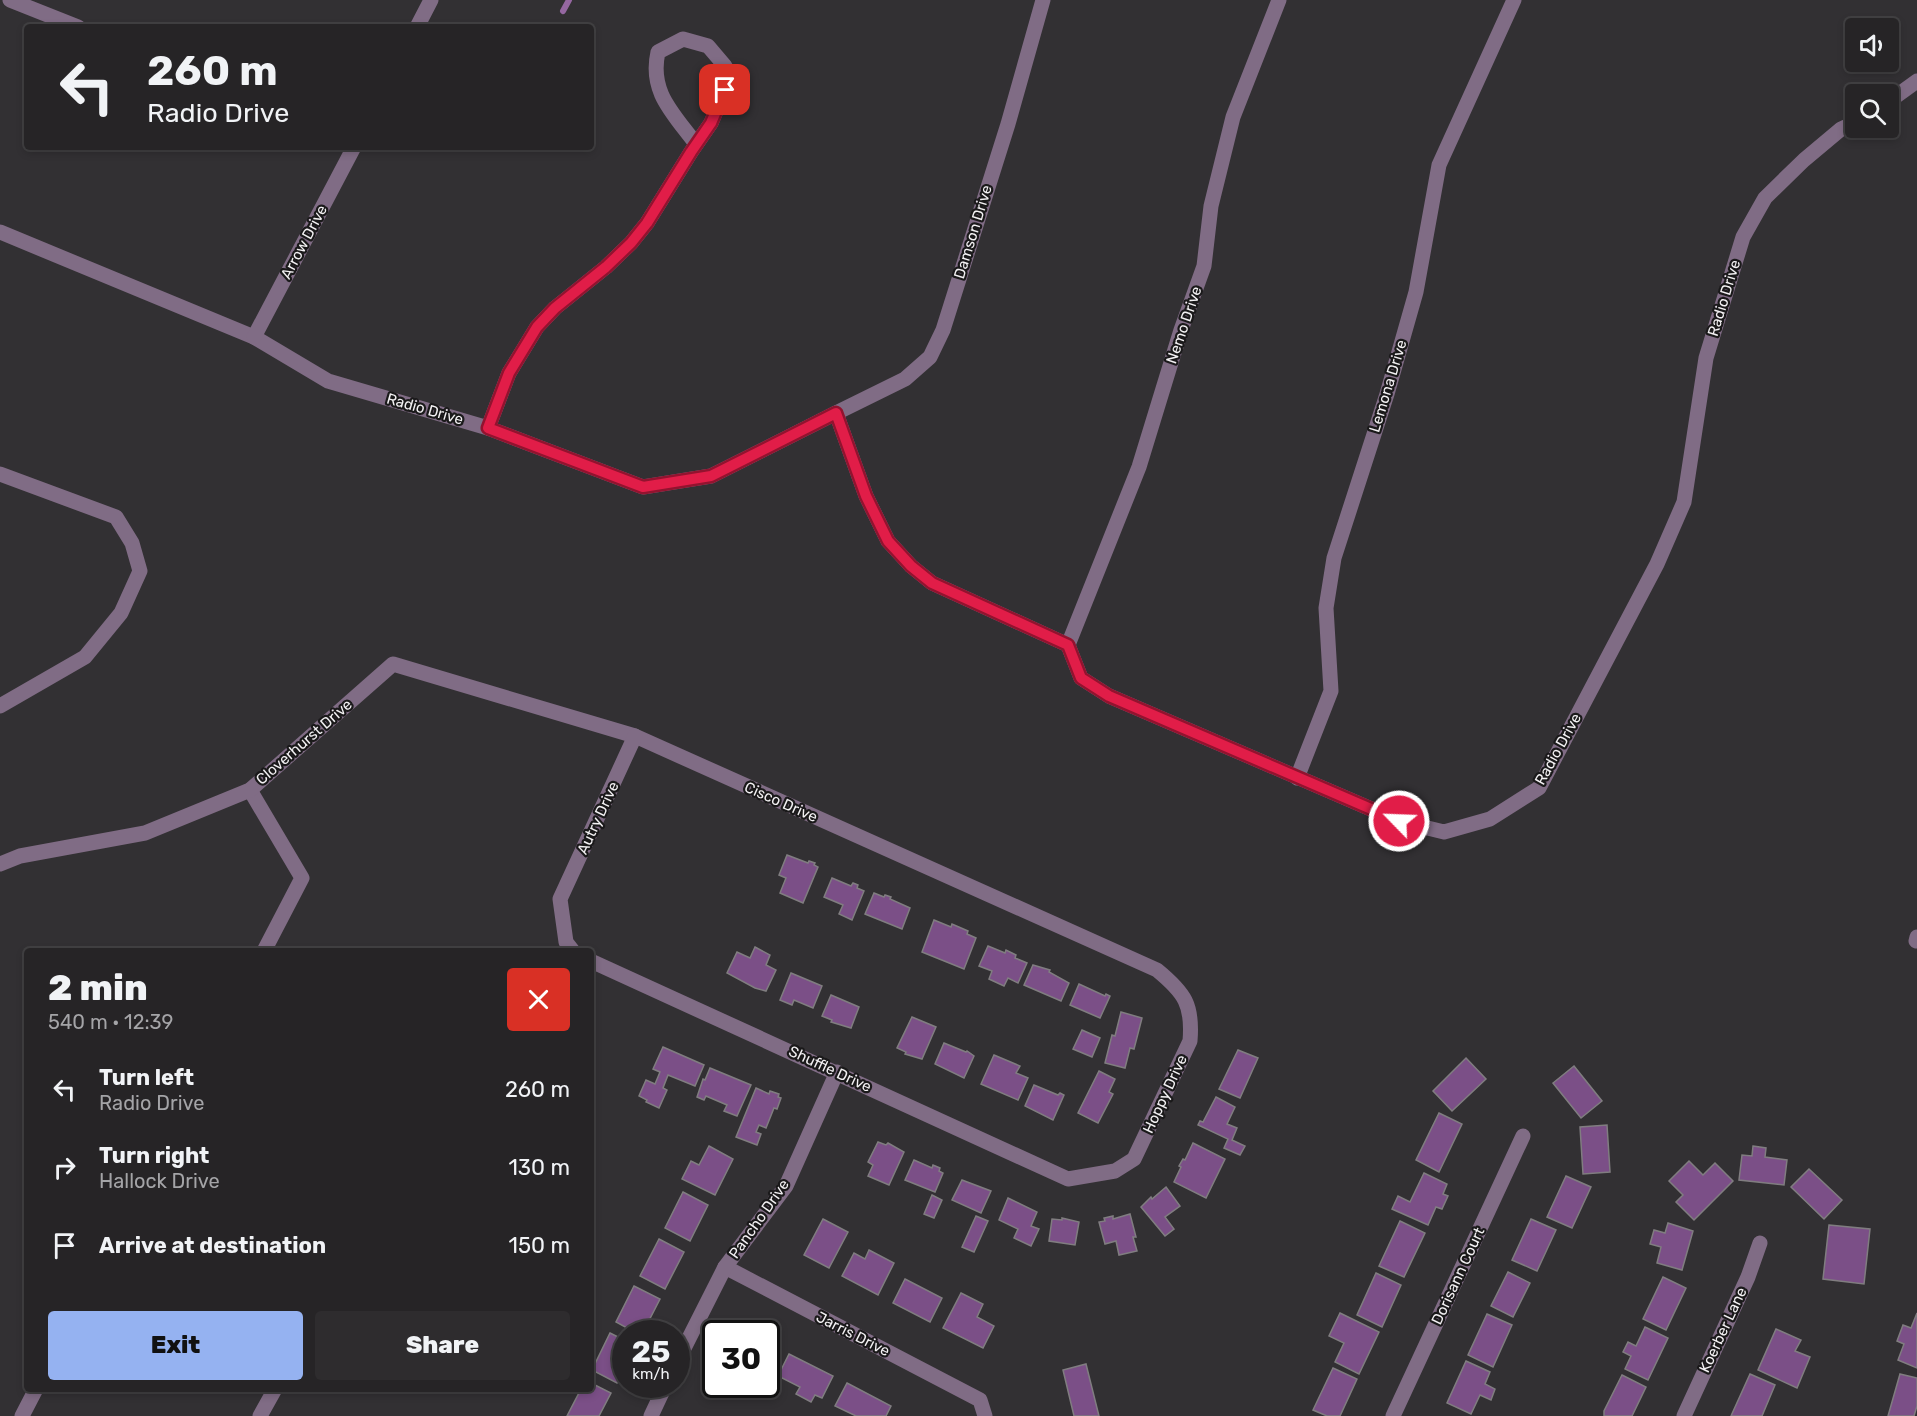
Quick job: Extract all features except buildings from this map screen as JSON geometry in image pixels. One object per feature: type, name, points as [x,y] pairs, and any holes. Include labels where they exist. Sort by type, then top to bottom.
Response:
[{"type":"street","points":[[10,0],[70,24]]},
{"type":"street","points":[[419,24],[431,0]]},
{"type":"street","name":"Damson Drive","points":[[836,413],[905,379],[930,357],[943,330],[1008,124],[1043,0]]},
{"type":"street","name":"Nemo Drive","points":[[1068,645],[1139,467],[1181,330],[1204,266],[1211,206],[1233,117],[1279,0]]},
{"type":"street","name":"Lemona Drive","points":[[1297,778],[1331,692],[1326,608],[1334,558],[1387,394],[1416,292],[1439,165],[1514,0]]},
{"type":"street","points":[[488,428],[509,373],[537,327],[555,308],[606,267],[631,243],[647,223],[711,123],[725,90],[725,66],[708,46],[683,39],[658,52],[654,68],[661,97],[696,144]]},
{"type":"street","points":[[1899,94],[1917,81]]},
{"type":"street","name":"Radio Drive","points":[[1068,645],[1081,678],[1109,696],[1399,821],[1444,832],[1490,819],[1539,788],[1658,564],[1684,502],[1706,358],[1743,237],[1765,198],[1804,160],[1845,127]]},
{"type":"street","name":"Arrow Drive","points":[[254,337],[352,150]]},
{"type":"street","name":"Radio Drive","points":[[0,232],[254,337],[328,381],[488,428],[643,487],[711,476],[836,413]]},
{"type":"street","points":[[836,413],[866,496],[888,541],[911,566],[932,583],[1068,645]]},
{"type":"street","points":[[0,474],[116,517],[132,543],[140,571],[121,614],[85,657],[0,706]]},
{"type":"street","name":"Cisco Drive","points":[[393,664],[635,736],[1157,970]]},
{"type":"street","name":"Cloverhurst Drive","points":[[0,864],[20,856],[145,833],[250,790],[393,664]]},
{"type":"street","name":"Autry Drive","points":[[571,948],[566,942],[560,899],[635,736]]},
{"type":"street","points":[[250,790],[302,878],[266,948]]},
{"type":"street","points":[[1916,941],[1917,937]]},
{"type":"street","name":"Shuffle Drive","points":[[594,962],[1068,1179]]},
{"type":"street","name":"Hoppy Drive","points":[[1068,1179],[1114,1171],[1134,1159],[1190,1041],[1191,1024],[1188,1006],[1178,987],[1157,970]]},
{"type":"street","name":"Pancho Drive","points":[[690,1337],[725,1268],[786,1186],[837,1072]]},
{"type":"street","name":"Dorisann Court","points":[[1393,1416],[1523,1136]]},
{"type":"street","name":"Koerber Lane","points":[[1684,1416],[1748,1277],[1760,1243]]},
{"type":"street","name":"Jarris Drive","points":[[725,1268],[980,1400],[985,1416]]},
{"type":"street","points":[[22,1416],[34,1392]]},
{"type":"street","points":[[260,1416],[273,1392]]},
{"type":"street","points":[[651,1416],[659,1398]]},
{"type":"waterway","points":[[563,11],[569,0]]},
{"type":"route","points":[[725,90],[711,123],[647,223],[631,243],[606,267],[555,308],[537,327],[500,391],[488,428],[643,487],[711,476],[836,413],[866,496],[888,541],[911,566],[932,583],[1068,645],[1081,678],[1109,696],[1399,821]]}]
